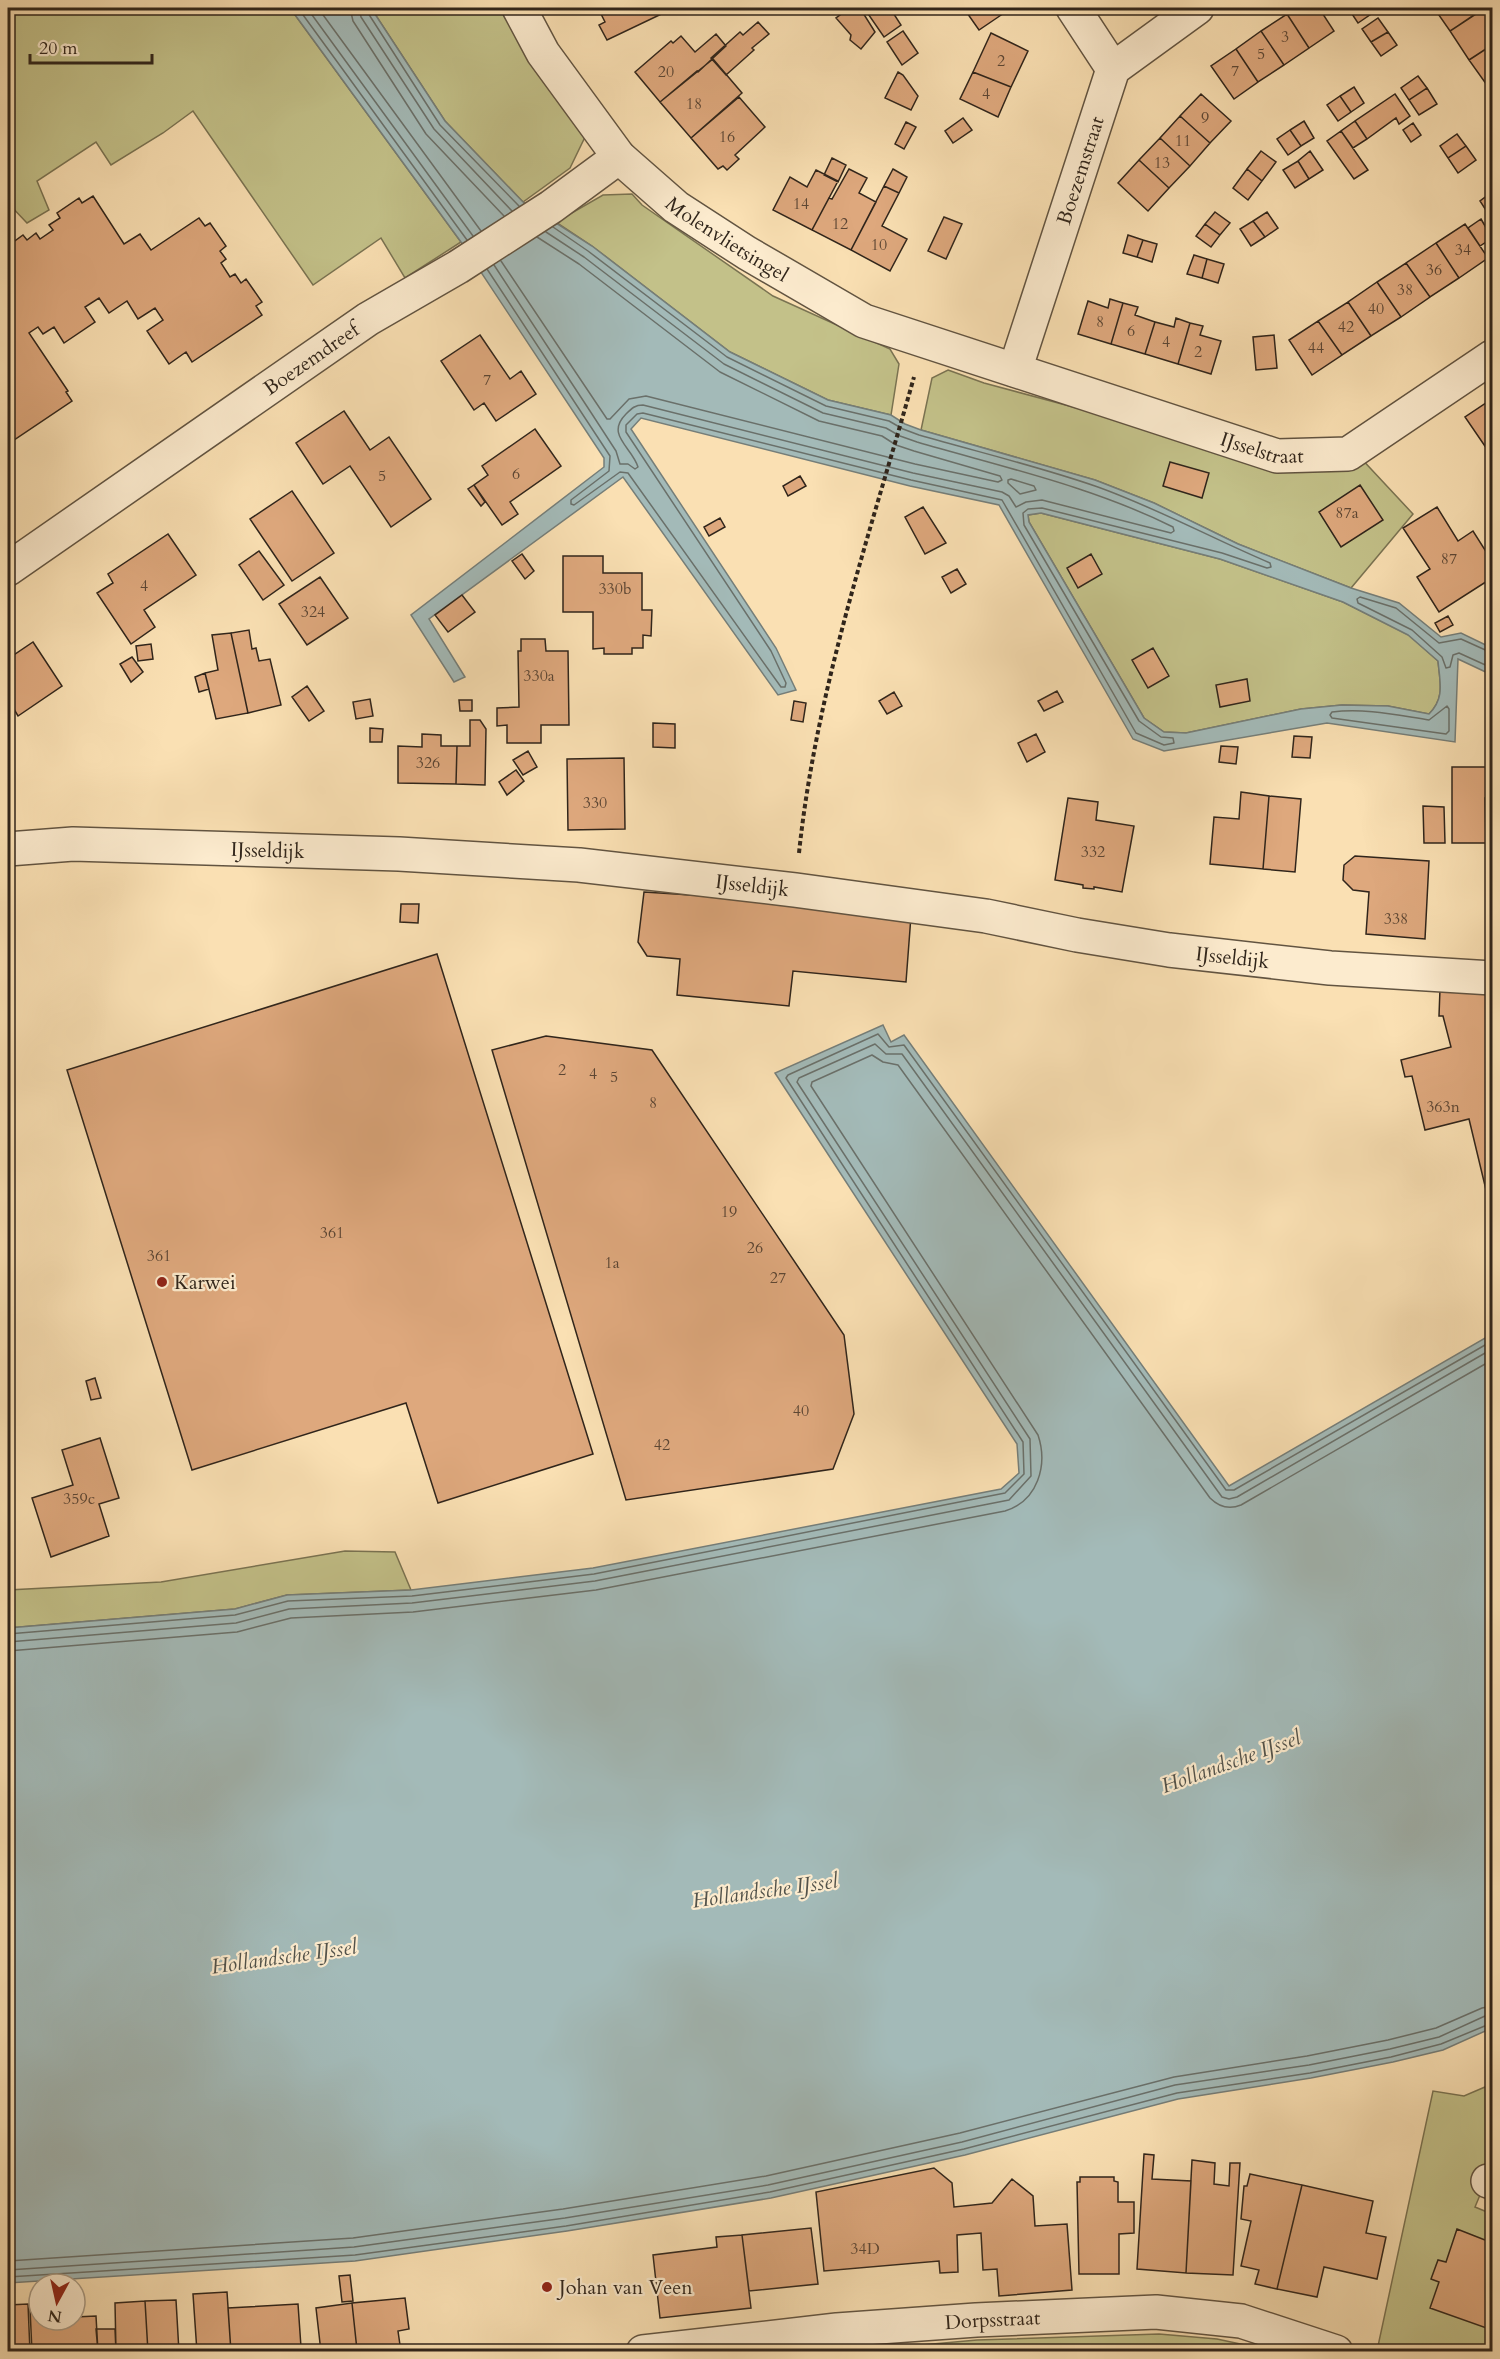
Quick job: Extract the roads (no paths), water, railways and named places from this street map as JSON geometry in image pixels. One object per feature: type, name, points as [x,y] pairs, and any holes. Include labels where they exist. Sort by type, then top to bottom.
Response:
[{"type":"street","name":"Molenvlietsingel","points":[[519,8],[543,53],[619,158],[676,207],[747,253],[864,321],[1015,370]]},
{"type":"street","points":[[1073,8],[1113,69],[1197,8]]},
{"type":"street","name":"Boezemstraat","points":[[1015,370],[1113,69]]},
{"type":"street","name":"Boezemdreef","points":[[8,569],[368,319],[458,267],[551,207],[619,158]]},
{"type":"street","name":"IJsselstraat","points":[[1015,370],[1277,456],[1289,456],[1348,454],[1492,357]]},
{"type":"street","name":"IJsseldijk","points":[[8,849],[73,844],[399,854],[579,866],[795,890],[986,916],[1077,935],[1168,950],[1330,968],[1492,978]]},
{"type":"street","name":"Dorpsstraat","points":[[643,2352],[837,2330],[976,2320],[1156,2312],[1241,2321],[1336,2352]]},
{"type":"water","points":[[290,8],[371,8],[445,121],[523,202],[592,246],[730,352],[828,400],[891,415],[921,430],[1095,480],[1154,503],[1238,544],[1351,588],[1399,603],[1441,637],[1461,633],[1492,648],[1492,675],[1458,659],[1455,742],[1327,723],[1164,751],[1133,739],[999,505],[910,486],[641,418],[631,429],[776,648],[796,690],[778,695],[623,477],[429,619],[465,677],[454,682],[411,615],[604,467],[604,458],[461,242]],"holes":[[[1041,513],[1220,559],[1343,602],[1408,635],[1438,661],[1440,690],[1434,708],[1429,714],[1388,706],[1342,705],[1301,709],[1186,733],[1164,732],[1144,718],[1029,522],[1028,515]]]},
{"type":"water","name":"Hollandsche IJssel","points":[[883,1025],[891,1042],[904,1035],[1229,1486],[1492,1334],[1492,2028],[1443,2050],[1393,2062],[1311,2078],[1178,2099],[965,2155],[771,2198],[567,2231],[355,2261],[87,2278],[87,2272],[27,2272],[27,2282],[8,2283],[8,1628],[235,1609],[287,1595],[411,1590],[593,1568],[1001,1489],[1019,1473],[1017,1444],[775,1073]]},
{"type":"place","name":"Karwei","points":[[162,1282]]},
{"type":"place","name":"Johan van Veen","points":[[547,2287]]}]
